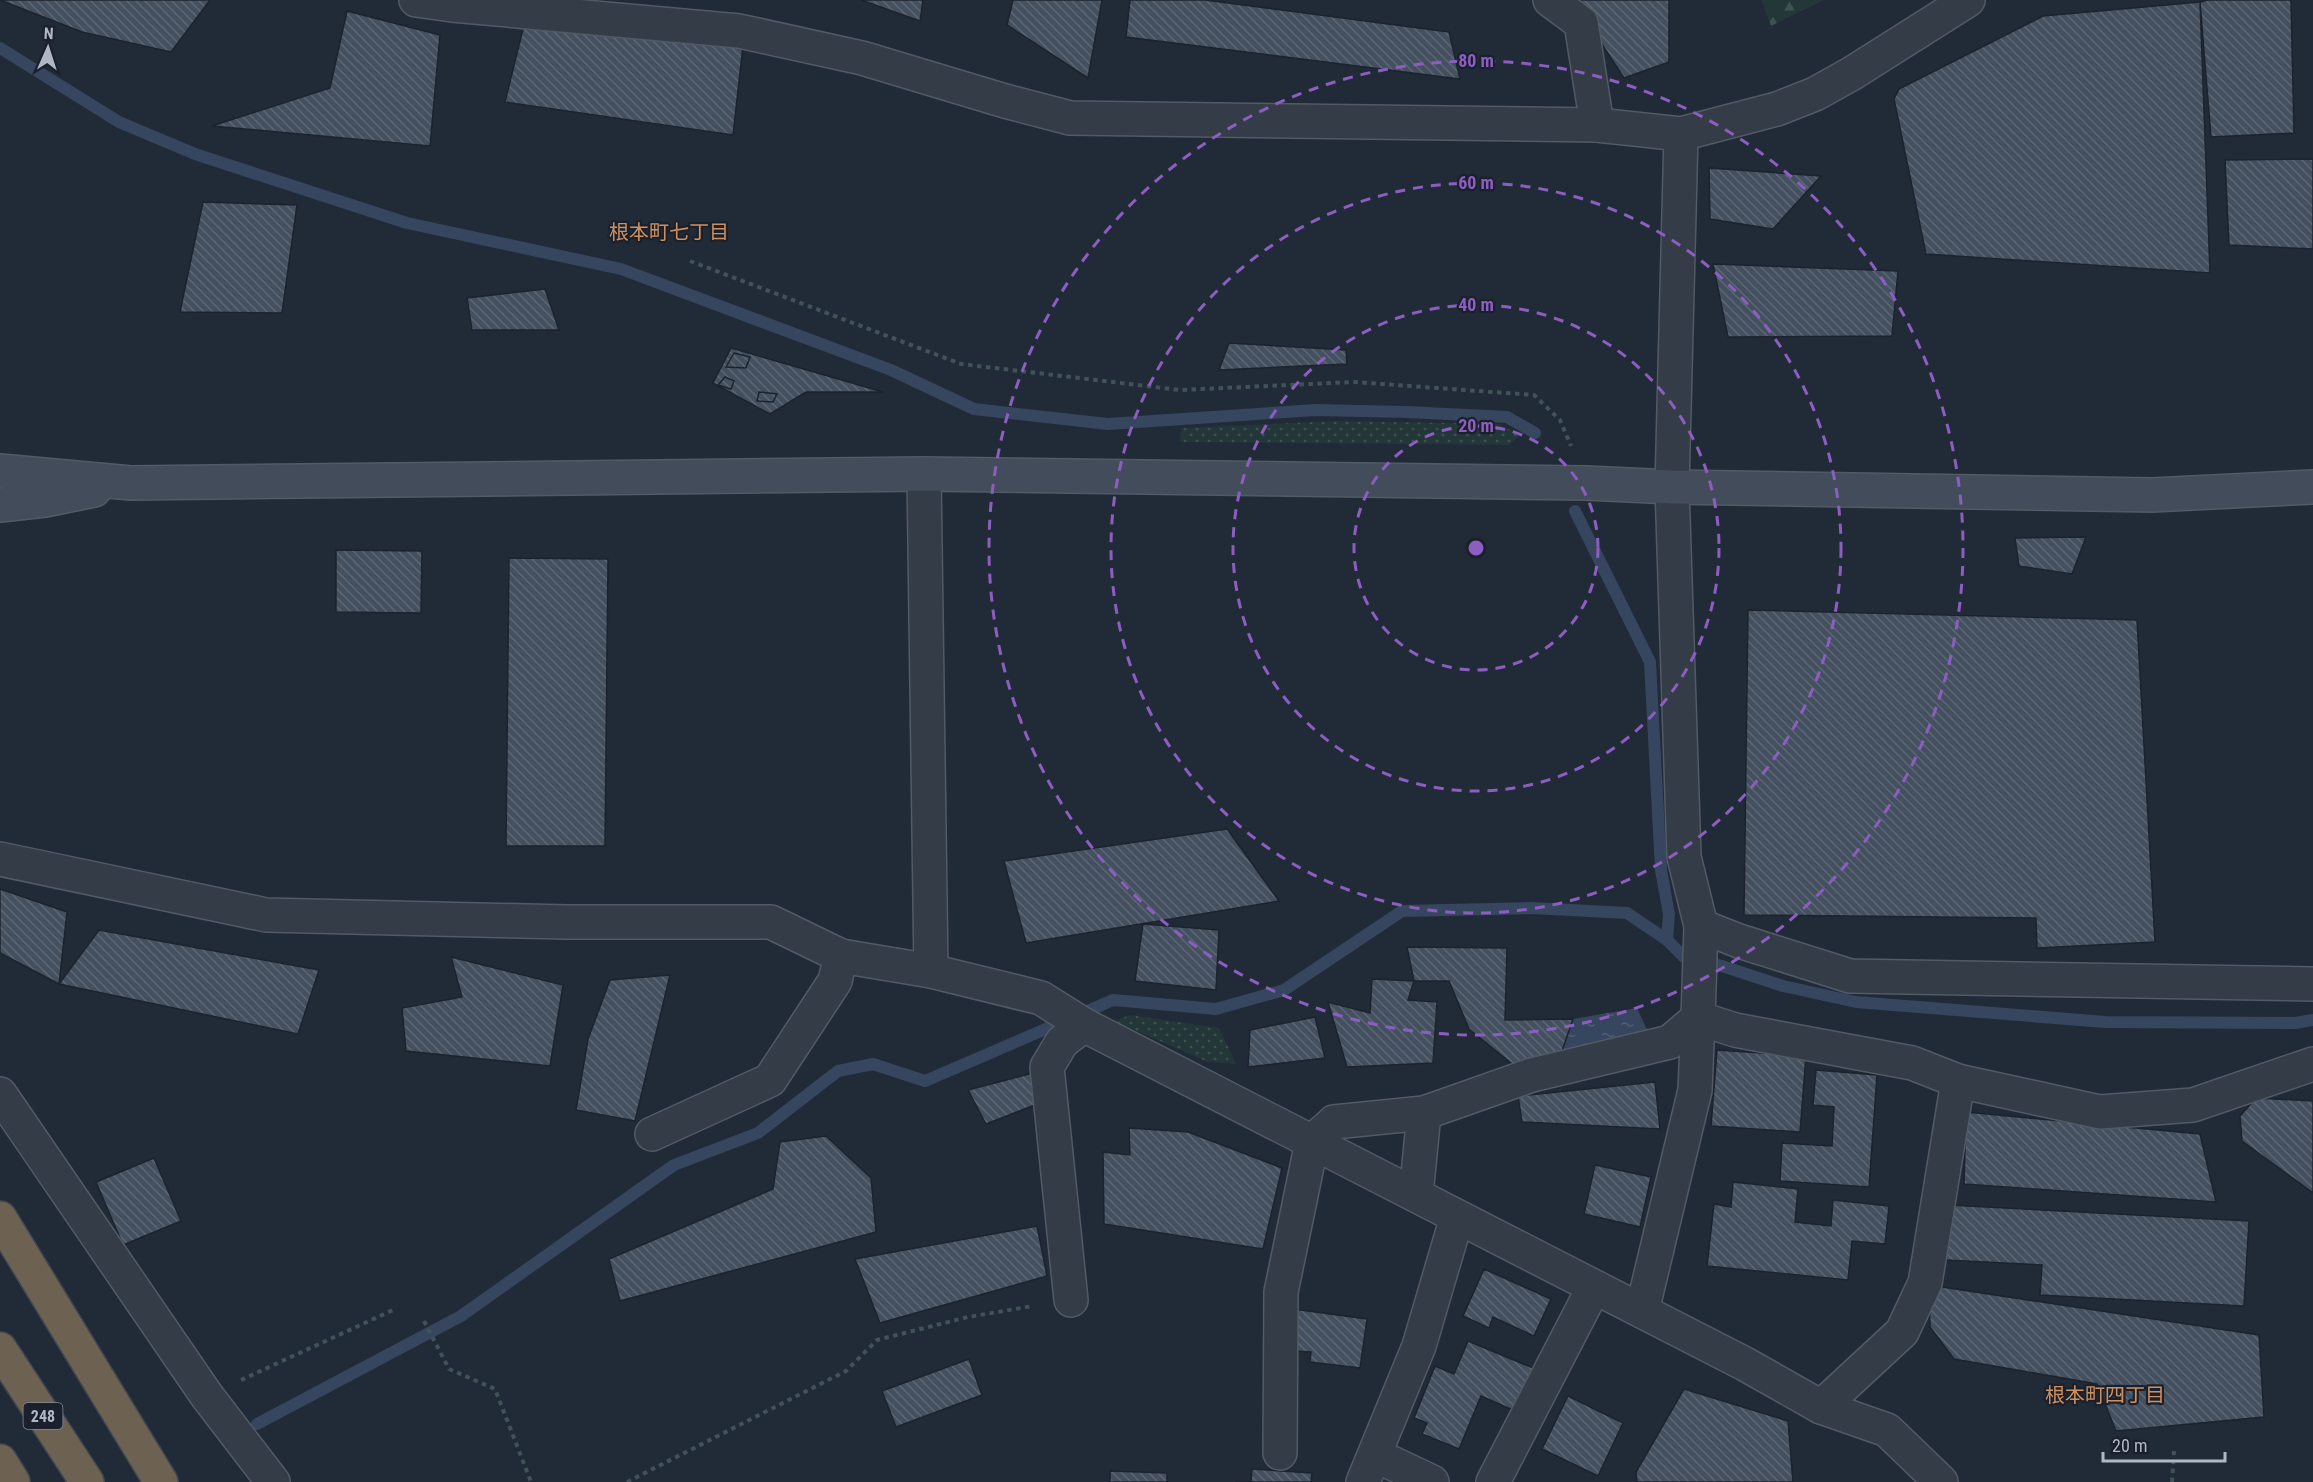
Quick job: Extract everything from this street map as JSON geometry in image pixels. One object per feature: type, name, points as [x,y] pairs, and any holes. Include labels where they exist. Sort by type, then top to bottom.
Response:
[{"type":"highway","points":[[0,1218],[161,1482]]},
{"type":"highway","name":"248","points":[[0,1349],[87,1482]]},
{"type":"highway","points":[[0,1461],[12,1482]]},
{"type":"street","points":[[416,0],[452,5],[540,6],[740,31],[862,58],[1070,118],[1597,125],[1681,134],[1778,109],[1815,94],[1851,74],[1968,0]]},
{"type":"street","points":[[1550,0],[1581,23],[1597,125]]},
{"type":"street","points":[[1642,1311],[1695,1090],[1698,1018],[1701,926],[1684,857],[1672,487],[1681,134]]},
{"type":"street","points":[[0,471],[131,483],[924,474],[1586,483],[1672,487],[2152,495],[2313,487]]},
{"type":"street","points":[[924,474],[931,971]]},
{"type":"street","points":[[0,505],[45,500],[131,483]]},
{"type":"street","points":[[0,859],[266,915],[567,922],[771,922],[840,956],[931,971],[1041,998],[1082,1024],[1745,1364],[1821,1407],[1887,1430],[1941,1482]]},
{"type":"street","points":[[1701,926],[1739,941],[1850,976],[1955,976],[2313,984]]},
{"type":"street","points":[[652,1134],[770,1080],[835,981],[840,956]]},
{"type":"street","points":[[1698,1018],[1735,1030],[1912,1063],[1958,1081],[2100,1112],[2193,1105],[2313,1064]]},
{"type":"street","points":[[1280,1453],[1281,1293],[1312,1142],[1334,1122],[1424,1113],[1532,1075],[1670,1042],[1698,1018]]},
{"type":"street","points":[[1071,1300],[1047,1067],[1062,1042],[1082,1024]]},
{"type":"street","points":[[1821,1407],[1902,1332],[1925,1283],[1958,1081]]},
{"type":"street","points":[[0,1094],[207,1396],[273,1482]]},
{"type":"street","points":[[1416,1196],[1424,1113]]},
{"type":"street","points":[[1432,1482],[1369,1468],[1419,1346],[1458,1217]]},
{"type":"street","points":[[1493,1482],[1594,1287]]},
{"type":"path","points":[[690,261],[961,364],[1180,390],[1354,382],[1534,395],[1560,420],[1586,483]]},
{"type":"path","points":[[627,1482],[846,1371],[877,1340],[968,1317],[1071,1300]]},
{"type":"path","points":[[207,1396],[393,1310]]},
{"type":"path","points":[[424,1321],[449,1369],[495,1389],[531,1482]]},
{"type":"path","points":[[2172,1482],[2174,1451]]},
{"type":"green space","points":[[1761,0],[1824,0],[1771,26]]},
{"type":"green space","points":[[1339,421],[1497,424],[1521,435],[1509,445],[1180,442],[1181,428]]},
{"type":"green space","points":[[1130,1015],[1219,1028],[1236,1064],[1208,1062],[1114,1021]]},
{"type":"water","points":[[1637,1008],[1648,1032],[1561,1054],[1573,1019]]},
{"type":"building","points":[[0,0],[210,0],[171,52],[82,32]]},
{"type":"building","points":[[861,0],[923,0],[920,21]]},
{"type":"building","points":[[1013,0],[1102,0],[1088,78],[1007,25]]},
{"type":"building","points":[[1130,0],[1205,0],[1449,32],[1460,79],[1126,37]]},
{"type":"building","points":[[1573,0],[1669,0],[1669,62],[1624,78]]},
{"type":"building","points":[[2208,0],[2291,0],[2294,133],[2211,137],[2200,2]]},
{"type":"building","points":[[2200,2],[2210,273],[1926,254],[1894,99],[1899,89],[2043,16]]},
{"type":"building","points":[[347,11],[440,35],[430,146],[212,126],[330,88]]},
{"type":"building","points":[[524,25],[743,46],[733,135],[505,102]]},
{"type":"building","points":[[2313,159],[2313,249],[2229,245],[2225,160]]},
{"type":"building","points":[[1709,168],[1821,176],[1773,229],[1710,219]]},
{"type":"building","points":[[203,202],[297,205],[282,313],[180,312]]},
{"type":"building","points":[[1713,264],[1898,271],[1892,336],[1728,337]]},
{"type":"building","points":[[545,289],[559,330],[472,330],[467,298]]},
{"type":"building","points":[[1229,343],[1346,350],[1347,364],[1219,370]]},
{"type":"building","points":[[731,348],[883,392],[806,392],[770,414],[713,383]]},
{"type":"building","points":[[734,353],[750,357],[746,368],[726,367]]},
{"type":"building","points":[[725,377],[734,381],[731,389],[718,385]]},
{"type":"building","points":[[759,392],[777,394],[773,402],[757,401]]},
{"type":"building","points":[[2086,537],[2072,574],[2019,566],[2015,538]]},
{"type":"building","points":[[336,550],[422,551],[421,613],[336,612]]},
{"type":"building","points":[[509,558],[608,559],[605,846],[506,846]]},
{"type":"building","points":[[1748,610],[2137,620],[2155,942],[2037,948],[2036,918],[1744,915]]},
{"type":"building","points":[[1227,829],[1279,901],[1026,943],[1004,861]]},
{"type":"building","points":[[0,889],[67,912],[59,984],[0,953]]},
{"type":"building","points":[[1143,924],[1219,930],[1216,990],[1135,981]]},
{"type":"building","points":[[99,930],[319,970],[298,1034],[59,984]]},
{"type":"building","points":[[1407,947],[1507,948],[1505,1020],[1573,1019],[1561,1054],[1516,1067],[1469,1029],[1449,981],[1414,981]]},
{"type":"building","points":[[451,957],[563,985],[550,1066],[406,1051],[402,1008],[462,997]]},
{"type":"building","points":[[670,975],[635,1121],[576,1110],[588,1039],[610,980]]},
{"type":"building","points":[[1372,979],[1414,981],[1408,1000],[1437,1002],[1433,1063],[1347,1067],[1328,1002],[1370,1013]]},
{"type":"building","points":[[1315,1017],[1325,1058],[1248,1067],[1250,1030]]},
{"type":"building","points":[[1717,1050],[1806,1056],[1800,1132],[1711,1126]]},
{"type":"building","points":[[1816,1070],[1877,1075],[1869,1187],[1780,1181],[1782,1143],[1832,1146],[1834,1107],[1813,1105]]},
{"type":"building","points":[[1033,1073],[1040,1103],[986,1124],[968,1090]]},
{"type":"building","points":[[1655,1082],[1660,1129],[1522,1122],[1518,1096]]},
{"type":"building","points":[[2256,1098],[2313,1101],[2313,1193],[2242,1141],[2240,1116]]},
{"type":"building","points":[[1966,1112],[2200,1134],[2216,1202],[1964,1184]]},
{"type":"building","points":[[1129,1128],[1188,1132],[1282,1168],[1263,1249],[1104,1224],[1103,1152],[1130,1155]]},
{"type":"building","points":[[826,1136],[871,1178],[876,1232],[620,1301],[609,1259],[773,1189],[780,1142]]},
{"type":"building","points":[[154,1158],[181,1221],[123,1245],[96,1182]]},
{"type":"building","points":[[1595,1165],[1651,1177],[1640,1227],[1584,1214]]},
{"type":"building","points":[[1733,1182],[1798,1189],[1795,1222],[1831,1226],[1833,1200],[1889,1206],[1885,1244],[1852,1241],[1848,1280],[1707,1266],[1714,1204],[1731,1207]]},
{"type":"building","points":[[1949,1205],[2249,1221],[2244,1306],[2040,1295],[2042,1265],[1946,1260]]},
{"type":"building","points":[[1037,1226],[1047,1276],[880,1323],[855,1259]]},
{"type":"building","points":[[1484,1269],[1551,1299],[1534,1336],[1493,1317],[1489,1328],[1463,1316]]},
{"type":"building","points":[[1929,1285],[2259,1335],[2264,1417],[2116,1431],[2097,1384],[1954,1359],[1930,1327]]},
{"type":"building","points":[[1293,1309],[1367,1319],[1360,1368],[1310,1362],[1311,1352],[1293,1351]]},
{"type":"building","points":[[1468,1341],[1533,1368],[1515,1411],[1481,1396],[1459,1449],[1422,1434],[1427,1423],[1414,1418],[1435,1366],[1454,1374]]},
{"type":"building","points":[[969,1359],[982,1395],[896,1427],[882,1391]]},
{"type":"building","points":[[1684,1389],[1788,1421],[1793,1482],[1637,1482],[1636,1472]]},
{"type":"building","points":[[1568,1396],[1623,1423],[1598,1476],[1542,1449]]},
{"type":"building","points":[[1252,1469],[1312,1473],[1311,1482],[1251,1482]]},
{"type":"building","points":[[1110,1471],[1167,1473],[1167,1482],[1110,1482]]},
{"type":"waterway","points":[[0,48],[119,122],[195,154],[407,223],[621,269],[891,370],[974,409],[1108,424],[1315,410],[1407,412],[1507,417],[1535,433]]},
{"type":"waterway","points":[[1575,511],[1650,662],[1661,870],[1669,914],[1667,940],[1684,957],[1722,966],[1783,986],[1856,1002],[2105,1022],[2295,1023],[2313,1020]]},
{"type":"waterway","points":[[257,1424],[461,1316],[674,1165],[758,1133],[838,1071],[873,1064],[925,1081],[1113,1000],[1216,1009],[1284,990],[1402,911],[1532,908],[1627,913],[1667,940]]},
{"type":"district","name":"根本町七丁目","points":[[669,232]]},
{"type":"district","name":"根本町四丁目","points":[[2105,1395]]}]
